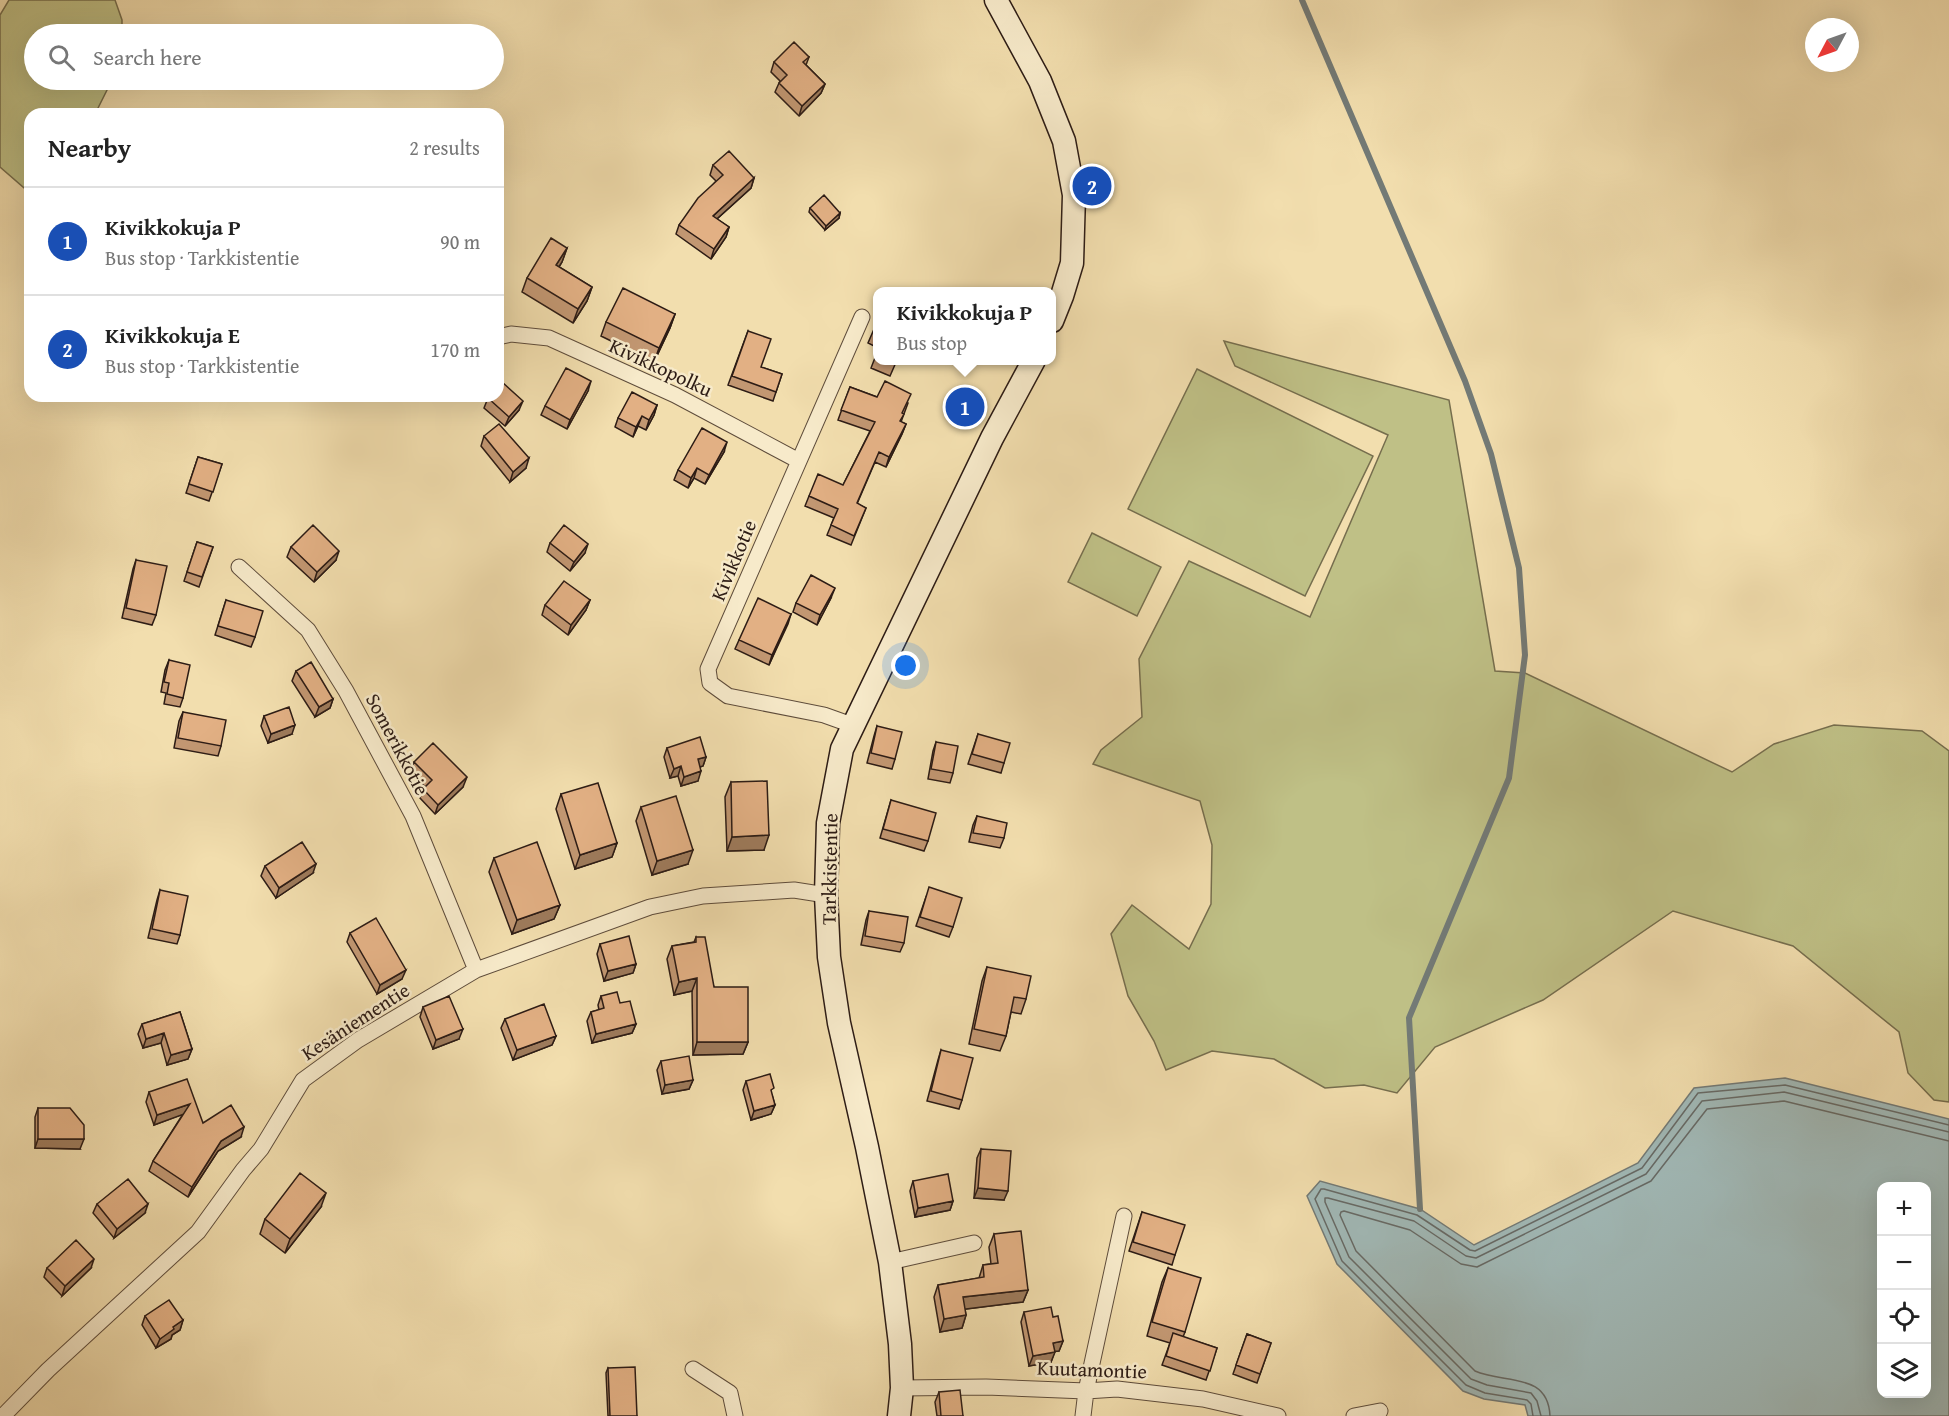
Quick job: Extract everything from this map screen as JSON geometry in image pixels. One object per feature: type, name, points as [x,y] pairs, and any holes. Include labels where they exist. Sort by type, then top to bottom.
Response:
[{"type":"street","points":[[996,0],[1040,81],[1064,141],[1074,195],[1072,263],[1056,311]]},
{"type":"street","name":"Kivikkotie","points":[[852,725],[824,715],[728,696],[710,683],[708,669],[862,317]]},
{"type":"street","name":"Kivikkopolku","points":[[504,336],[511,334],[549,338],[675,396],[799,460]]},
{"type":"street","name":"Tarkkistentie","points":[[899,1416],[902,1388],[900,1344],[890,1262],[839,1023],[829,957],[826,895],[828,823],[842,749],[852,725],[987,448],[1031,365]]},
{"type":"street","name":"Somerikkotie","points":[[239,567],[308,630],[346,691],[413,816],[476,970]]},
{"type":"street","name":"Kesäniementie","points":[[3,1416],[48,1370],[198,1233],[243,1170],[261,1149],[303,1080],[358,1040],[476,970],[650,907],[703,896],[771,891],[794,890],[826,895]]},
{"type":"street","points":[[1083,1416],[1086,1391],[1124,1216]]},
{"type":"street","points":[[890,1262],[974,1243]]},
{"type":"street","points":[[693,1369],[730,1393],[735,1416]]},
{"type":"street","name":"Kuutamontie","points":[[902,1388],[986,1387],[1086,1391],[1117,1389],[1203,1399],[1278,1416]]},
{"type":"street","points":[[1354,1416],[1380,1411]]},
{"type":"green space","points":[[9,0],[115,0],[122,20],[122,24],[24,24],[24,90],[107,90],[98,108],[24,108],[24,188],[0,167],[0,15]]},
{"type":"green space","points":[[1224,341],[1449,400],[1495,671],[1525,673],[1732,772],[1774,744],[1834,725],[1922,731],[1949,751],[1949,1102],[1934,1100],[1908,1073],[1899,1032],[1793,946],[1673,911],[1543,1000],[1435,1047],[1397,1093],[1364,1085],[1325,1088],[1274,1059],[1212,1051],[1166,1070],[1154,1041],[1128,996],[1111,934],[1132,905],[1189,949],[1211,904],[1212,845],[1200,801],[1093,764],[1101,750],[1142,717],[1139,659],[1189,561],[1310,617],[1388,435],[1235,366]]},
{"type":"green space","points":[[1197,369],[1373,456],[1305,596],[1128,509]]},
{"type":"green space","points":[[1092,533],[1161,567],[1137,616],[1068,582]]},
{"type":"water","points":[[1785,1078],[1949,1119],[1949,1416],[1528,1416],[1525,1405],[1484,1399],[1463,1391],[1337,1264],[1307,1196],[1320,1181],[1420,1209],[1474,1245],[1638,1163],[1694,1088]]},
{"type":"building","points":[[794,42],[809,57],[803,62],[825,84],[802,106],[779,83],[787,75],[774,62]]},
{"type":"building","points":[[729,151],[754,178],[713,216],[729,227],[714,249],[679,225],[698,198],[723,175],[713,165]]},
{"type":"building","points":[[824,195],[840,213],[826,226],[810,208]]},
{"type":"building","points":[[551,238],[567,248],[556,265],[592,287],[578,309],[527,278]]},
{"type":"building","points":[[623,288],[675,314],[659,348],[606,322]]},
{"type":"building","points":[[748,331],[771,339],[761,367],[782,374],[776,392],[732,376]]},
{"type":"building","points":[[566,368],[591,381],[570,420],[545,406]]},
{"type":"building","points":[[885,381],[911,394],[900,421],[906,424],[889,457],[879,452],[857,503],[866,508],[854,536],[831,525],[838,509],[809,496],[818,474],[843,485],[875,422],[841,410],[850,387],[877,397]]},
{"type":"building","points":[[504,384],[523,401],[509,417],[492,402],[504,402]]},
{"type":"building","points":[[632,392],[657,405],[649,420],[642,416],[636,427],[618,418]]},
{"type":"building","points":[[499,424],[529,458],[513,472],[484,436]]},
{"type":"building","points":[[702,428],[727,442],[709,475],[697,468],[691,478],[678,470]]},
{"type":"building","points":[[198,457],[222,464],[213,492],[189,484]]},
{"type":"building","points":[[313,525],[339,551],[317,572],[291,547]]},
{"type":"building","points":[[564,525],[588,544],[574,562],[550,543]]},
{"type":"building","points":[[197,542],[213,547],[202,577],[187,572]]},
{"type":"building","points":[[136,560],[167,566],[156,615],[126,608]]},
{"type":"building","points":[[811,575],[835,588],[820,615],[796,603]]},
{"type":"building","points":[[564,581],[590,600],[571,625],[545,605]]},
{"type":"building","points":[[758,598],[791,614],[772,655],[739,640]]},
{"type":"building","points":[[226,600],[263,611],[255,637],[218,626]]},
{"type":"building","points":[[169,660],[190,665],[183,698],[167,694],[169,683],[164,682]]},
{"type":"building","points":[[311,662],[333,699],[319,707],[296,671]]},
{"type":"building","points":[[289,707],[295,725],[271,734],[264,716]]},
{"type":"building","points":[[183,712],[226,720],[221,746],[178,738]]},
{"type":"building","points":[[877,726],[902,732],[895,759],[871,753]]},
{"type":"building","points":[[978,734],[1010,743],[1004,763],[972,754]]},
{"type":"building","points":[[700,737],[706,757],[698,759],[701,771],[684,777],[681,766],[674,769],[667,748]]},
{"type":"building","points":[[936,742],[958,746],[953,773],[931,769]]},
{"type":"building","points":[[433,743],[467,777],[438,805],[423,789],[432,780],[414,762]]},
{"type":"building","points":[[767,781],[769,835],[732,837],[731,782]]},
{"type":"building","points":[[598,783],[617,843],[580,855],[561,794]]},
{"type":"building","points":[[676,796],[693,850],[657,861],[641,807]]},
{"type":"building","points":[[891,800],[936,813],[928,841],[883,829]]},
{"type":"building","points":[[977,816],[1007,823],[1004,838],[973,833]]},
{"type":"building","points":[[302,842],[316,864],[279,888],[265,866]]},
{"type":"building","points":[[537,842],[560,905],[517,920],[494,858]]},
{"type":"building","points":[[929,887],[962,898],[953,927],[920,917]]},
{"type":"building","points":[[160,890],[188,896],[180,935],[152,929]]},
{"type":"building","points":[[869,911],[908,917],[904,943],[865,936]]},
{"type":"building","points":[[376,918],[406,970],[380,985],[350,933]]},
{"type":"building","points":[[629,936],[636,964],[608,971],[600,944]]},
{"type":"building","points":[[696,937],[705,937],[714,987],[748,987],[748,1042],[697,1042],[697,978],[679,982],[672,946],[696,942]]},
{"type":"building","points":[[987,967],[1031,976],[1026,999],[1014,997],[1006,1036],[974,1029]]},
{"type":"building","points":[[617,992],[620,1003],[630,1001],[636,1024],[596,1034],[591,1012],[604,1008],[601,996]]},
{"type":"building","points":[[449,996],[463,1029],[436,1040],[423,1007]]},
{"type":"building","points":[[544,1004],[556,1036],[517,1050],[505,1019]]},
{"type":"building","points":[[180,1012],[192,1049],[171,1055],[164,1033],[146,1039],[142,1024]]},
{"type":"building","points":[[941,1050],[973,1058],[962,1100],[931,1091]]},
{"type":"building","points":[[689,1056],[693,1080],[665,1085],[661,1061]]},
{"type":"building","points":[[770,1074],[775,1105],[754,1111],[746,1081]]},
{"type":"building","points":[[187,1079],[203,1123],[231,1105],[244,1127],[221,1141],[192,1187],[153,1161],[190,1104],[157,1115],[149,1092]]},
{"type":"building","points":[[38,1108],[70,1108],[84,1125],[84,1139],[38,1139]]},
{"type":"building","points":[[981,1149],[1011,1151],[1008,1191],[978,1188]]},
{"type":"building","points":[[300,1173],[326,1193],[290,1239],[265,1219]]},
{"type":"building","points":[[948,1174],[953,1201],[918,1208],[913,1181]]},
{"type":"building","points":[[128,1179],[148,1204],[117,1229],[97,1204]]},
{"type":"building","points":[[1142,1212],[1185,1225],[1175,1255],[1133,1242]]},
{"type":"building","points":[[1021,1231],[1028,1290],[963,1297],[966,1315],[944,1319],[938,1285],[984,1277],[983,1265],[998,1263],[994,1234]]},
{"type":"building","points":[[76,1240],[94,1259],[65,1286],[47,1268]]},
{"type":"building","points":[[1168,1268],[1201,1278],[1185,1332],[1152,1322]]},
{"type":"building","points":[[169,1300],[183,1320],[160,1339],[145,1316]]},
{"type":"building","points":[[1051,1307],[1053,1317],[1058,1316],[1063,1341],[1053,1343],[1055,1352],[1033,1356],[1024,1312]]},
{"type":"building","points":[[1173,1333],[1217,1348],[1210,1371],[1166,1356]]},
{"type":"building","points":[[1247,1334],[1271,1343],[1260,1374],[1236,1365]]},
{"type":"building","points":[[635,1367],[637,1416],[610,1416],[608,1368]]},
{"type":"building","points":[[960,1390],[963,1416],[941,1416],[939,1392]]},
{"type":"waterway","points":[[1302,0],[1465,381],[1491,454],[1519,568],[1525,655],[1509,778],[1409,1018],[1420,1209]]},
{"type":"place","name":"Kivikkokuja E","points":[[1092,186]]},
{"type":"place","name":"Kivikkokuja P","points":[[965,407]]}]
